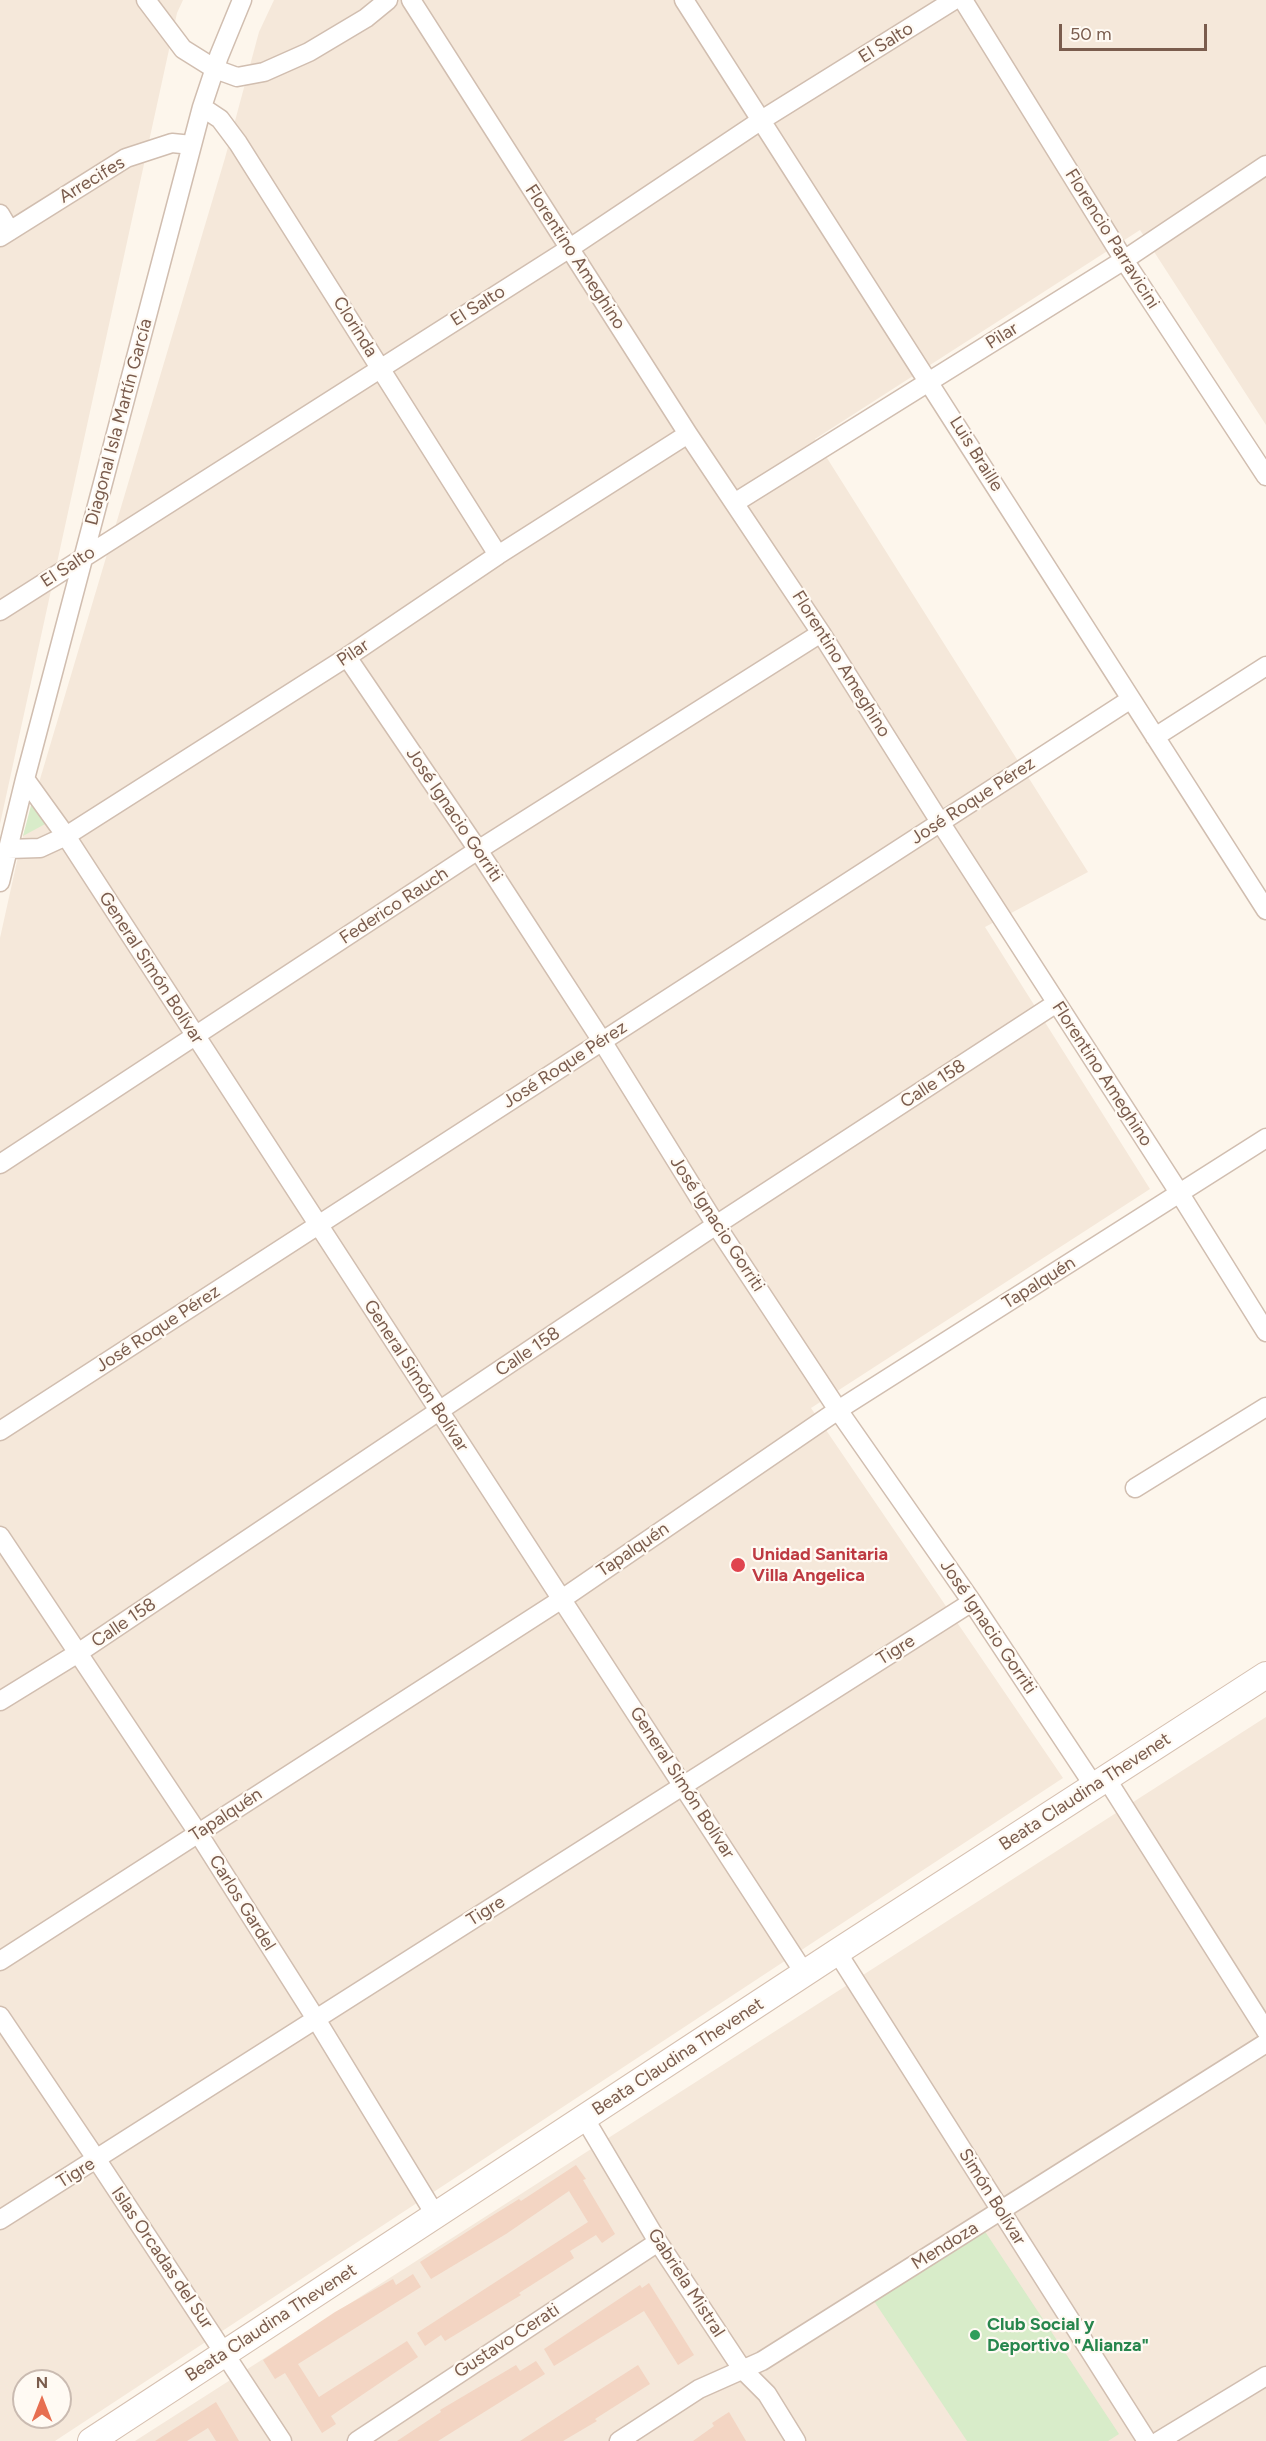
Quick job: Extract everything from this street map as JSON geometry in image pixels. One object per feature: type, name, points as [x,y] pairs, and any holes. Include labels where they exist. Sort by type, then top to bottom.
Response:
[{"type":"main road","name":"Beata Claudina Thevenet","points":[[91,2441],[837,1952],[1266,1675]]},
{"type":"street","points":[[146,0],[183,48],[214,69],[237,77],[264,72],[309,52],[366,18],[388,0]]},
{"type":"street","name":"Diagonal Isla Martín García","points":[[0,882],[202,107],[214,69],[242,0]]},
{"type":"street","name":"Florentino Ameghino","points":[[411,0],[688,434],[736,502],[821,633],[1055,1004],[1180,1194],[1266,1332]]},
{"type":"street","name":"Luis Braille","points":[[684,0],[930,381],[1266,910]]},
{"type":"street","name":"El Salto","points":[[0,611],[570,248],[760,121],[954,0]]},
{"type":"street","name":"Florencio Parravicini","points":[[963,0],[1124,260],[1266,476]]},
{"type":"street","name":"Clorinda","points":[[202,107],[220,119],[238,143],[498,555]]},
{"type":"street","name":"Arrecifes","points":[[5,234],[126,158],[172,143],[192,145]]},
{"type":"street","name":"Pilar","points":[[736,502],[1124,260],[1266,165]]},
{"type":"street","points":[[0,214],[5,234]]},
{"type":"street","name":"Pilar","points":[[8,849],[40,848],[66,836],[347,657],[498,555],[688,434]]},
{"type":"street","name":"Federico Rauch","points":[[0,1164],[478,850],[821,633]]},
{"type":"street","name":"José Ignacio Gorriti","points":[[347,657],[478,850],[602,1041],[716,1225],[838,1410],[1100,1782],[1266,2031]]},
{"type":"street","points":[[1155,737],[1266,666]]},
{"type":"street","name":"José Roque Pérez","points":[[0,1431],[1131,699]]},
{"type":"street","name":"General Simón Bolívar","points":[[25,779],[66,836],[805,1974]]},
{"type":"street","name":"Calle 158","points":[[0,1701],[78,1653],[439,1413],[716,1225],[1055,1004]]},
{"type":"street","name":"Tapalquén","points":[[0,1961],[562,1599],[838,1410],[1266,1138]]},
{"type":"street","points":[[1134,1488],[1266,1407]]},
{"type":"street","name":"Carlos Gardel","points":[[0,1536],[198,1833],[316,2019],[436,2216]]},
{"type":"street","name":"Tigre","points":[[0,2220],[972,1602]]},
{"type":"street","name":"Simón Bolívar","points":[[837,1952],[1147,2441]]},
{"type":"street","name":"Islas Orcadas del Sur","points":[[0,2016],[282,2441]]},
{"type":"street","name":"Mendoza","points":[[619,2441],[699,2389],[762,2361],[1266,2043]]},
{"type":"street","name":"Gabriela Mistral","points":[[585,2119],[658,2242],[742,2369],[767,2394],[796,2441]]},
{"type":"street","name":"Gustavo Cerati","points":[[357,2441],[658,2242]]},
{"type":"street","points":[[1159,2441],[1266,2376]]},
{"type":"shaded area","points":[[0,0],[183,0],[177,13],[0,824]]},
{"type":"shaded area","points":[[274,0],[1266,0],[1266,425],[1140,230],[815,439],[1088,872],[985,927],[1150,1189],[811,1408],[1063,1778],[55,2441],[0,2441],[0,938],[21,843],[225,158],[259,32]]},
{"type":"shaded area","points":[[1266,1717],[1266,2441],[135,2441]]},
{"type":"green space","points":[[33,798],[47,823],[23,836]]},
{"type":"green space","name":"Club Social y Deportivo \"Alianza\"","points":[[984,2230],[1119,2434],[1108,2441],[967,2441],[874,2301]]},
{"type":"building","points":[[576,2165],[586,2179],[583,2180],[615,2234],[602,2243],[596,2235],[570,2251],[574,2258],[519,2293],[521,2295],[445,2341],[441,2335],[425,2346],[417,2333],[588,2222],[569,2191],[506,2234],[431,2279],[420,2262]]},
{"type":"building","points":[[413,2274],[421,2287],[298,2364],[319,2397],[407,2341],[418,2357],[331,2416],[336,2424],[322,2433],[285,2373],[275,2379],[263,2360],[335,2312],[393,2279],[396,2285]]},
{"type":"building","points":[[649,2283],[694,2355],[678,2365],[644,2311],[554,2366],[544,2349],[640,2285],[642,2288]]},
{"type":"building","points":[[536,2361],[545,2374],[438,2441],[397,2441],[441,2412],[440,2410],[516,2365],[520,2371]]},
{"type":"building","points":[[638,2365],[650,2384],[595,2419],[597,2421],[563,2441],[520,2441]]},
{"type":"building","points":[[216,2402],[239,2441],[216,2441],[208,2428],[187,2441],[155,2441]]},
{"type":"building","points":[[729,2412],[746,2441],[693,2441],[714,2426],[712,2423]]},
{"type":"place","name":"Unidad Sanitaria Villa Angelica","points":[[738,1565]]},
{"type":"place","name":"Club Social y Deportivo \"Alianza\"","points":[[975,2335]]}]
